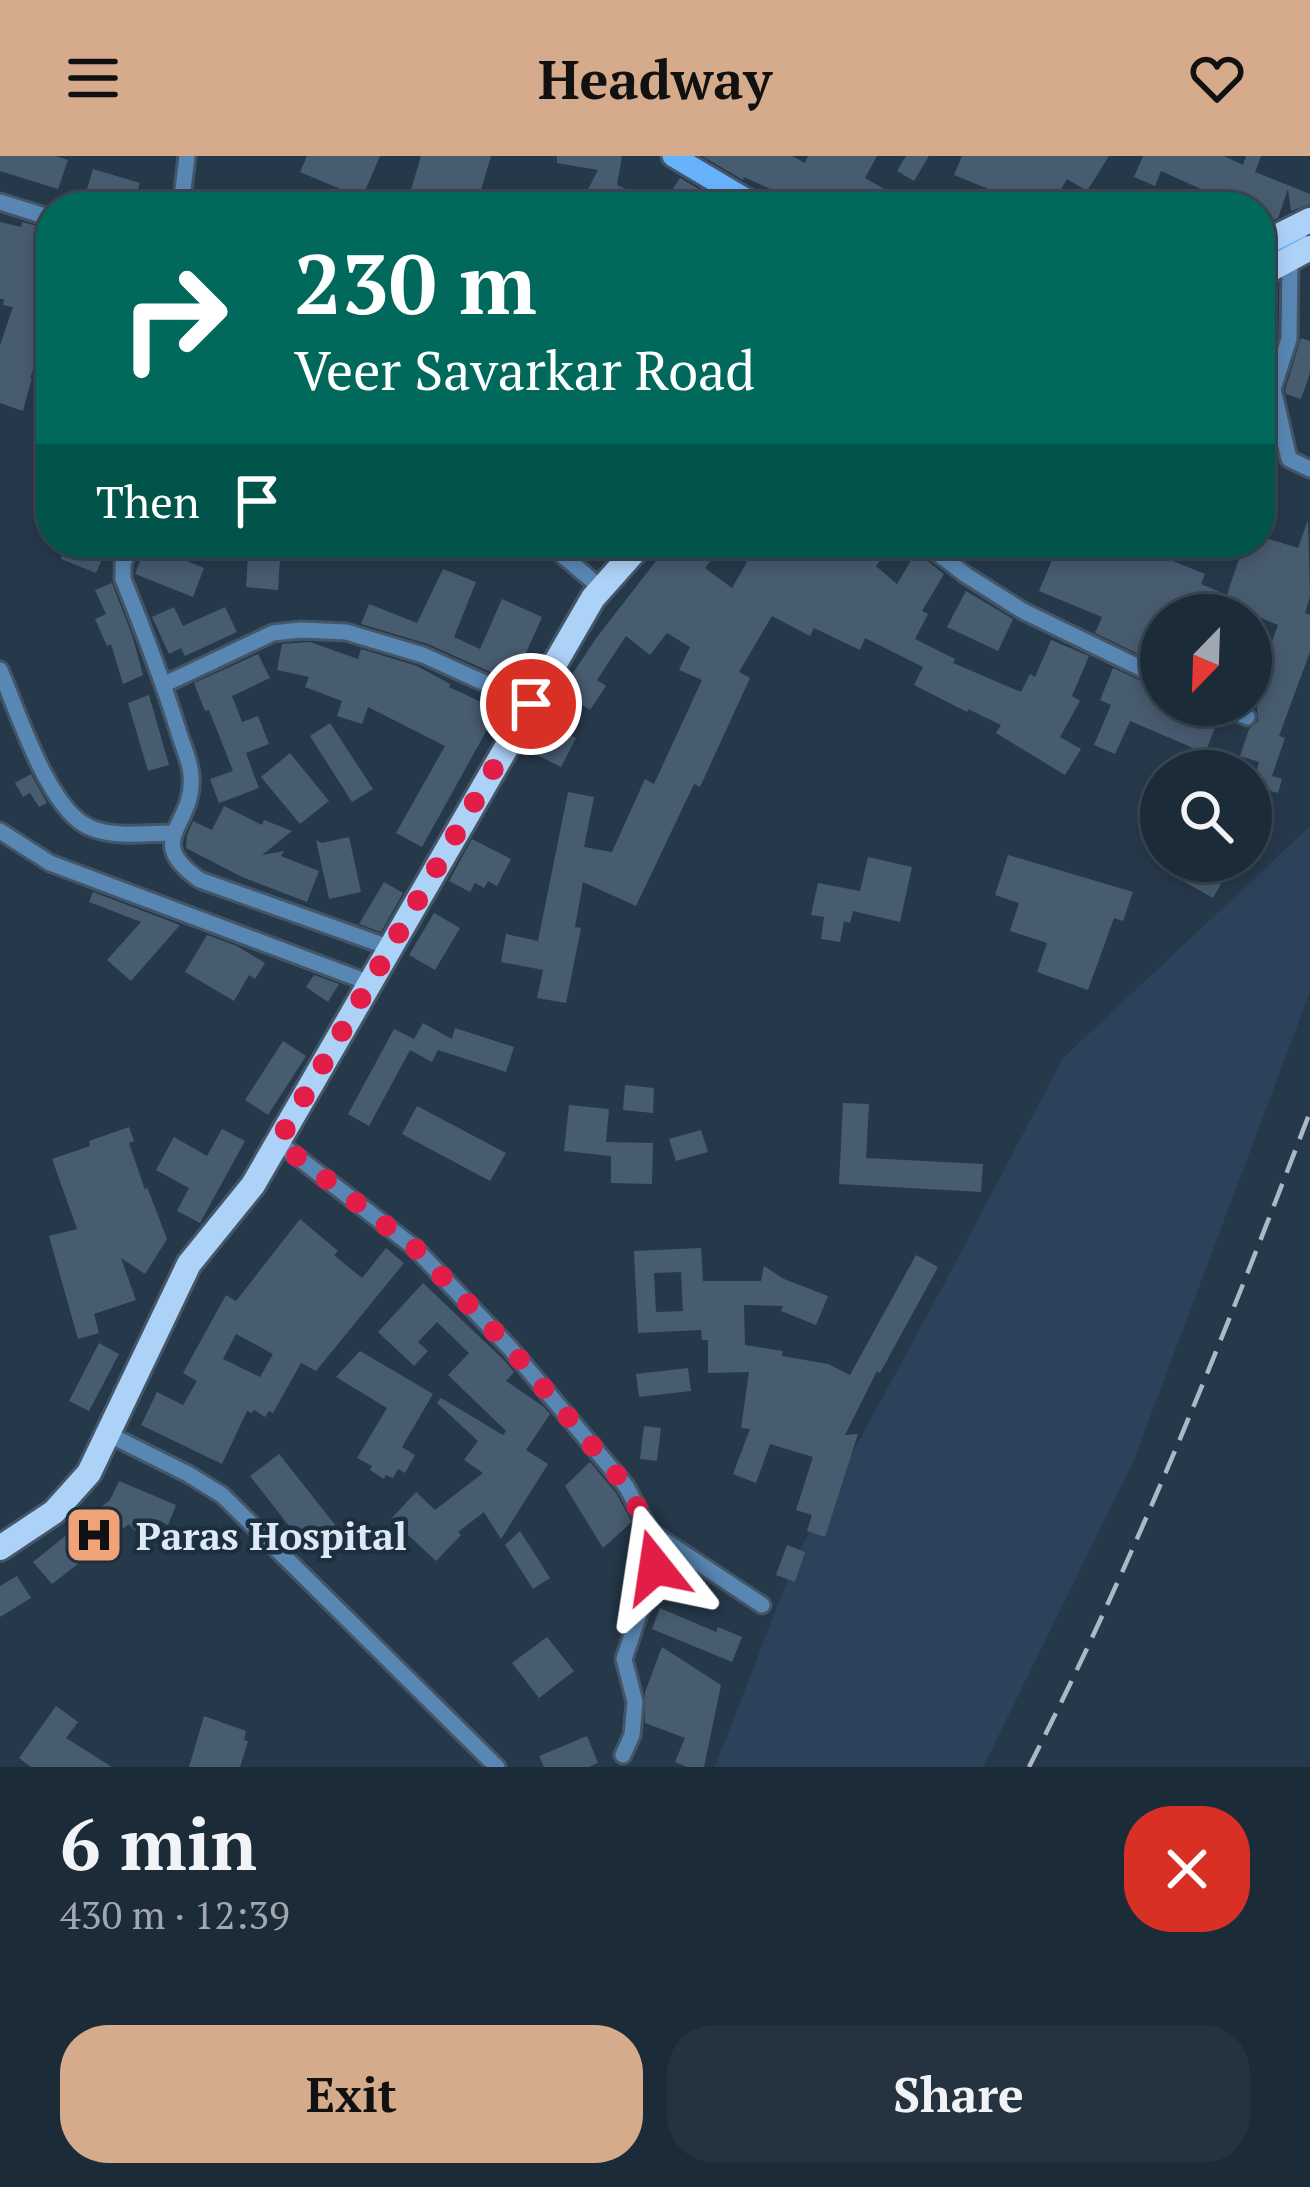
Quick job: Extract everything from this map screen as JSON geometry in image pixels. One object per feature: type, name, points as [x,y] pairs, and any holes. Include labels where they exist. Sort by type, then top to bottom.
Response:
[{"type":"main road","points":[[682,158],[735,192]]},
{"type":"main road","points":[[1275,238],[1310,220]]},
{"type":"main road","points":[[1275,251],[1310,231]]},
{"type":"main road","points":[[0,1548],[54,1512],[89,1473],[189,1264],[253,1185],[531,704],[601,588],[628,558]]},
{"type":"street","points":[[183,192],[187,156]]},
{"type":"street","points":[[0,202],[36,213]]},
{"type":"street","points":[[1275,382],[1288,339],[1300,254]]},
{"type":"street","points":[[1275,398],[1289,459],[1310,469]]},
{"type":"street","points":[[125,558],[123,579],[165,684],[191,775],[188,807],[171,850],[180,866],[200,880],[391,948]]},
{"type":"street","points":[[566,558],[601,588]]},
{"type":"street","points":[[944,558],[1023,611],[1140,667]]},
{"type":"street","points":[[165,684],[273,633],[346,632],[423,655],[531,704]]},
{"type":"street","points":[[0,670],[52,790],[67,813],[92,829],[113,833],[174,833]]},
{"type":"street","points":[[0,831],[50,863],[370,983]]},
{"type":"street","points":[[278,1142],[415,1248],[510,1348],[626,1486],[650,1531],[655,1567],[624,1659],[635,1702],[632,1735],[623,1755]]},
{"type":"street","points":[[106,1433],[222,1495],[497,1767]]},
{"type":"street","points":[[650,1531],[762,1605]]},
{"type":"shaded area","points":[[1310,826],[1310,992],[1133,1462],[983,1767],[715,1767],[798,1553],[1063,1058],[1250,882],[1272,882],[1272,862]]},
{"type":"building","points":[[0,156],[68,160],[58,189],[0,171]]},
{"type":"building","points":[[307,156],[380,156],[365,192],[348,192],[300,172]]},
{"type":"building","points":[[421,156],[491,156],[480,192],[410,192]]},
{"type":"building","points":[[557,156],[622,156],[617,185],[628,190],[587,192],[598,170],[557,163]]},
{"type":"building","points":[[702,156],[792,156],[805,163],[808,156],[877,156],[865,178],[888,191],[776,192],[743,180]]},
{"type":"building","points":[[906,156],[929,156],[914,181],[897,171]]},
{"type":"building","points":[[962,156],[1109,156],[1087,191],[1067,179],[1060,192],[996,192],[954,175]]},
{"type":"building","points":[[1143,156],[1224,156],[1243,165],[1246,156],[1261,156],[1255,172],[1310,194],[1310,204],[1291,211],[1288,189],[1275,220],[1275,192],[1200,192],[1161,171],[1155,186],[1134,177]]},
{"type":"building","points":[[93,169],[140,183],[137,192],[86,192]]},
{"type":"building","points":[[680,178],[704,192],[671,192]]},
{"type":"building","points":[[0,222],[36,226],[36,360],[23,411],[0,403],[0,345],[13,307],[0,299]]},
{"type":"building","points":[[1301,338],[1310,341],[1310,373],[1301,399],[1285,390]]},
{"type":"building","points":[[1308,520],[1310,596],[1305,613],[1310,615],[1310,652],[1279,736],[1285,738],[1272,776],[1272,750],[1242,750],[1252,726],[1272,726],[1272,641],[1278,625],[1272,623],[1272,594],[1227,594],[1239,558],[1275,558],[1275,541],[1298,548]]},
{"type":"building","points":[[61,558],[103,558],[96,573]]},
{"type":"building","points":[[141,558],[180,558],[204,568],[193,597],[135,574]]},
{"type":"building","points":[[248,558],[280,558],[278,590],[246,587]]},
{"type":"building","points":[[658,558],[713,558],[705,568],[732,588],[747,562],[740,558],[882,558],[876,566],[897,584],[912,558],[924,558],[944,574],[922,611],[928,614],[915,639],[955,659],[953,663],[1021,692],[1030,674],[1035,677],[1051,640],[1089,656],[1072,696],[1080,701],[1060,737],[1081,749],[1065,775],[996,733],[1001,725],[914,685],[923,667],[865,638],[860,650],[814,628],[810,636],[772,616],[739,672],[750,678],[700,787],[694,784],[636,906],[583,882],[575,927],[581,928],[566,1003],[537,998],[543,970],[501,962],[506,934],[538,941],[568,792],[594,797],[584,847],[612,852],[645,779],[654,784],[702,680],[679,670],[690,647],[667,633],[650,655],[626,636],[597,680],[606,686],[590,710],[561,691]]},
{"type":"building","points":[[1053,558],[1166,558],[1205,574],[1201,584],[1225,594],[1140,594],[1140,655],[1095,633],[1102,617],[1039,591]]},
{"type":"building","points":[[443,569],[476,582],[454,637],[480,649],[502,599],[542,617],[513,682],[428,644],[361,624],[369,604],[417,623]]},
{"type":"building","points":[[112,583],[143,675],[123,684],[111,644],[107,646],[95,619],[106,614],[95,590]]},
{"type":"building","points":[[966,591],[1013,619],[998,651],[947,627]]},
{"type":"building","points":[[174,607],[183,626],[225,607],[237,632],[185,656],[181,648],[169,654],[152,617]]},
{"type":"building","points":[[310,642],[358,659],[361,649],[417,666],[498,710],[422,847],[396,833],[445,746],[368,707],[362,724],[337,716],[342,701],[305,687],[309,677],[277,670],[282,644]]},
{"type":"building","points":[[258,654],[270,678],[232,696],[242,722],[258,716],[269,744],[246,753],[259,788],[219,803],[210,779],[233,771],[194,683]]},
{"type":"building","points":[[1113,668],[1140,680],[1140,725],[1130,721],[1115,754],[1094,745],[1111,705],[1100,700]]},
{"type":"building","points":[[149,695],[169,765],[148,771],[128,703]]},
{"type":"building","points":[[546,722],[576,738],[561,767],[531,752]]},
{"type":"building","points":[[330,723],[373,789],[352,802],[310,736]]},
{"type":"building","points":[[1142,726],[1216,726],[1206,750]]},
{"type":"building","points":[[290,753],[329,801],[300,824],[261,777]]},
{"type":"building","points":[[31,774],[47,803],[39,807],[30,793],[23,797],[15,783]]},
{"type":"building","points":[[1272,776],[1282,779],[1278,793],[1272,791]]},
{"type":"building","points":[[224,806],[262,825],[264,820],[292,831],[262,855],[284,851],[281,856],[319,871],[307,902],[242,877],[186,848],[193,821],[212,830]]},
{"type":"building","points":[[349,837],[361,892],[329,899],[316,840]]},
{"type":"building","points":[[472,839],[511,859],[497,886],[488,881],[484,888],[475,883],[470,892],[449,881]]},
{"type":"building","points":[[1008,855],[1133,892],[1123,921],[1114,918],[1088,990],[1037,972],[1047,943],[1010,931],[1019,903],[995,895]]},
{"type":"building","points":[[868,857],[912,867],[900,922],[853,911],[850,923],[844,921],[840,942],[821,939],[824,917],[811,915],[818,883],[860,891]]},
{"type":"building","points":[[384,882],[403,893],[381,932],[359,924]]},
{"type":"building","points":[[1185,882],[1222,882],[1213,898]]},
{"type":"building","points":[[93,892],[180,925],[131,981],[107,960],[141,922],[89,902]]},
{"type":"building","points":[[434,913],[460,928],[435,970],[409,955]]},
{"type":"building","points":[[207,935],[265,963],[255,979],[249,975],[234,1001],[185,972]]},
{"type":"building","points":[[314,975],[339,984],[328,1002],[306,987]]},
{"type":"building","points":[[423,1023],[452,1039],[455,1028],[514,1047],[506,1072],[438,1050],[432,1062],[410,1050],[369,1126],[348,1114],[394,1029],[414,1039]]},
{"type":"building","points":[[283,1041],[306,1056],[268,1115],[245,1100]]},
{"type":"building","points":[[625,1085],[654,1088],[653,1113],[623,1110]]},
{"type":"building","points":[[843,1103],[869,1104],[866,1158],[983,1164],[981,1192],[839,1184]]},
{"type":"building","points":[[569,1105],[609,1109],[606,1142],[653,1143],[652,1184],[611,1183],[611,1156],[564,1151]]},
{"type":"building","points":[[417,1106],[506,1153],[490,1181],[402,1134]]},
{"type":"building","points":[[129,1127],[134,1141],[129,1143],[167,1239],[145,1274],[121,1258],[136,1300],[94,1314],[99,1333],[78,1339],[49,1236],[77,1229],[52,1159]]},
{"type":"building","points":[[222,1129],[245,1141],[200,1223],[177,1211],[189,1188],[156,1170],[174,1137],[207,1156]]},
{"type":"building","points":[[701,1130],[708,1152],[676,1161],[669,1139]]},
{"type":"building","points":[[300,1219],[362,1278],[386,1248],[404,1263],[316,1371],[301,1363],[273,1413],[265,1417],[247,1411],[222,1464],[141,1425],[157,1392],[183,1405],[197,1381],[183,1373],[226,1295],[236,1301]],"holes":[[[236,1334],[273,1354],[260,1377],[223,1359]]]},
{"type":"building","points":[[701,1248],[703,1281],[761,1281],[764,1266],[828,1296],[816,1325],[781,1311],[783,1306],[744,1305],[745,1345],[783,1351],[782,1356],[828,1364],[850,1375],[916,1255],[938,1267],[845,1435],[858,1434],[825,1537],[807,1531],[812,1515],[796,1510],[813,1457],[770,1444],[756,1483],[733,1474],[750,1429],[741,1428],[749,1372],[708,1373],[708,1340],[702,1340],[701,1330],[638,1333],[634,1251]],"holes":[[[681,1272],[683,1311],[656,1312],[654,1273]]]},
{"type":"building","points":[[423,1283],[506,1362],[514,1372],[506,1381],[550,1414],[526,1450],[548,1464],[501,1539],[484,1512],[458,1532],[461,1535],[436,1561],[391,1519],[416,1492],[435,1510],[483,1473],[464,1460],[478,1441],[437,1403],[441,1398],[503,1435],[506,1431],[448,1375],[469,1353],[437,1322],[418,1342],[428,1351],[414,1366],[378,1332]]},
{"type":"building","points":[[99,1343],[119,1354],[89,1411],[69,1401]]},
{"type":"building","points":[[360,1351],[433,1394],[402,1447],[415,1455],[405,1473],[398,1469],[393,1478],[386,1475],[384,1479],[357,1458],[387,1408],[336,1377]]},
{"type":"building","points":[[688,1368],[691,1391],[639,1397],[636,1374]]},
{"type":"building","points":[[644,1426],[661,1428],[657,1461],[640,1459]]},
{"type":"building","points":[[279,1454],[336,1526],[307,1549],[250,1476]]},
{"type":"building","points":[[590,1462],[632,1522],[603,1548],[565,1486]]},
{"type":"building","points":[[119,1481],[176,1505],[168,1525],[159,1520],[141,1538],[129,1524],[52,1584],[33,1562],[110,1500]]},
{"type":"building","points":[[520,1531],[550,1578],[533,1589],[505,1545]]},
{"type":"building","points":[[787,1545],[805,1552],[795,1582],[776,1575]]},
{"type":"building","points":[[17,1576],[31,1598],[0,1617],[0,1586]]},
{"type":"building","points":[[660,1608],[716,1632],[718,1627],[742,1637],[732,1662],[652,1629]]},
{"type":"building","points":[[547,1637],[574,1671],[539,1698],[512,1663]]},
{"type":"building","points":[[662,1647],[721,1685],[704,1767],[675,1762],[685,1738],[645,1723],[645,1692]]},
{"type":"building","points":[[56,1706],[78,1722],[66,1738],[112,1767],[31,1767],[19,1758]]},
{"type":"building","points":[[204,1716],[246,1731],[244,1740],[248,1741],[240,1767],[189,1767]]},
{"type":"building","points":[[587,1736],[598,1763],[544,1767],[539,1756]]},
{"type":"railway","points":[[1029,1767],[1178,1443],[1310,1112]]},
{"type":"place","name":"Paras Hospital","points":[[94,1535]]},
{"type":"route","points":[[531,704],[278,1142],[415,1248],[510,1348],[626,1486],[650,1531],[655,1567]]}]
